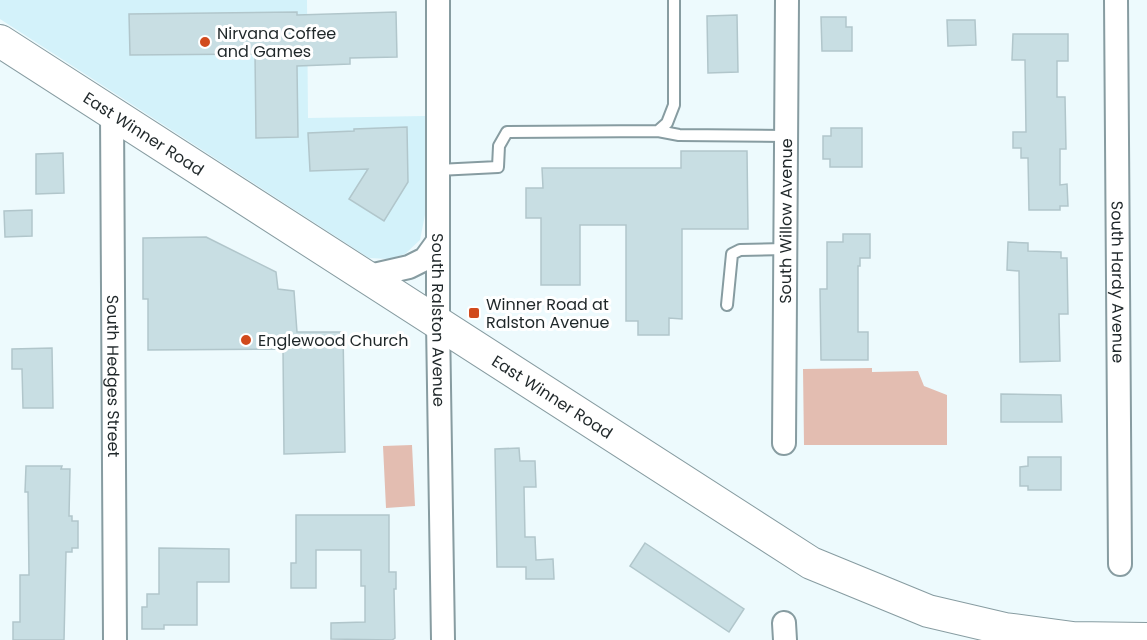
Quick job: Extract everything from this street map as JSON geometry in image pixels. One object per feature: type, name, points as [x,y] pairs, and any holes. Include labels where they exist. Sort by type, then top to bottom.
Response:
[{"type":"street","name":"South Ralston Avenue","points":[[438,0],[438,323],[443,640]]},
{"type":"street","name":"South Willow Avenue","points":[[784,443],[787,0]]},
{"type":"street","name":"South Hardy Avenue","points":[[1116,0],[1120,564]]},
{"type":"street","name":"East Winner Road","points":[[0,42],[811,563],[928,611],[1005,629],[1073,638],[1147,639]]},
{"type":"street","name":"South Hedges Street","points":[[112,114],[115,640]]},
{"type":"street","points":[[365,277],[409,267],[425,259],[438,241]]},
{"type":"lane","points":[[658,131],[667,123],[674,105],[674,0]]},
{"type":"lane","points":[[438,170],[498,167],[499,146],[507,132],[658,131],[680,135],[786,136]]},
{"type":"lane","points":[[727,305],[732,254],[740,250],[786,249]]},
{"type":"shaded area","points":[[0,0],[307,0],[308,118],[425,116],[425,215],[420,240],[405,254],[389,259],[369,258],[0,19]]},
{"type":"shaded area","points":[[872,368],[872,372],[918,371],[924,386],[947,395],[947,445],[804,445],[803,369]]},
{"type":"shaded area","points":[[412,445],[415,506],[386,508],[383,446]]},
{"type":"building","points":[[297,12],[297,15],[396,12],[397,57],[350,58],[350,64],[297,66],[298,137],[256,138],[255,54],[130,55],[129,14]]},
{"type":"building","points":[[737,15],[738,72],[708,73],[707,16]]},
{"type":"building","points":[[821,17],[846,17],[846,27],[852,27],[852,51],[822,51]]},
{"type":"building","points":[[947,20],[975,20],[976,45],[948,46]]},
{"type":"building","points":[[1013,34],[1068,34],[1068,61],[1057,61],[1057,97],[1065,97],[1066,149],[1060,149],[1060,185],[1067,184],[1068,206],[1060,206],[1060,210],[1029,210],[1028,158],[1021,158],[1021,148],[1013,148],[1013,132],[1026,132],[1025,60],[1012,60]]},
{"type":"building","points":[[407,127],[408,182],[384,221],[349,199],[368,169],[310,171],[308,133]]},
{"type":"building","points":[[831,128],[862,128],[862,167],[830,167],[830,159],[823,159],[823,136],[831,136]]},
{"type":"building","points":[[681,151],[747,151],[748,229],[682,229],[682,319],[669,318],[669,335],[638,335],[638,321],[626,321],[626,225],[580,225],[580,285],[541,285],[541,218],[526,218],[526,188],[543,188],[542,168],[681,168]]},
{"type":"building","points":[[63,153],[64,193],[36,194],[36,154]]},
{"type":"building","points":[[32,210],[32,236],[5,237],[4,211]]},
{"type":"building","points":[[843,234],[870,234],[870,258],[860,258],[860,266],[858,266],[858,332],[868,332],[868,360],[821,360],[820,289],[827,289],[827,242],[843,242]]},
{"type":"building","name":"Englewood Church","points":[[206,237],[276,272],[278,289],[294,291],[297,332],[343,332],[345,452],[284,454],[283,349],[148,350],[148,299],[143,299],[143,238]]},
{"type":"building","points":[[1008,242],[1028,243],[1028,251],[1061,252],[1061,258],[1067,258],[1068,314],[1059,314],[1060,361],[1020,362],[1019,271],[1007,270]]},
{"type":"building","points":[[52,348],[53,408],[23,408],[22,369],[12,369],[12,349]]},
{"type":"building","points":[[1001,394],[1061,395],[1062,422],[1001,422]]},
{"type":"building","points":[[519,448],[520,461],[535,461],[536,487],[524,487],[525,537],[535,537],[536,560],[553,559],[554,579],[526,579],[526,567],[497,567],[495,449]]},
{"type":"building","points":[[1028,457],[1061,457],[1061,490],[1028,490],[1028,486],[1020,486],[1020,467],[1028,466]]},
{"type":"building","points":[[26,466],[62,466],[61,469],[70,469],[69,516],[72,516],[72,521],[78,521],[78,548],[72,548],[72,552],[66,552],[64,640],[13,640],[13,622],[20,622],[20,575],[29,575]]},
{"type":"building","points":[[296,515],[389,515],[389,572],[396,572],[395,638],[392,640],[331,639],[331,623],[365,622],[365,586],[361,586],[361,550],[316,550],[316,588],[291,588],[291,563],[296,563]]},
{"type":"building","points":[[645,543],[744,609],[729,632],[630,566]]},
{"type":"building","points":[[159,548],[229,549],[229,582],[197,582],[197,625],[164,625],[164,629],[142,629],[142,607],[147,607],[147,594],[159,594]]},
{"type":"place","name":"Nirvana Coffee and Games","points":[[205,42]]},
{"type":"place","name":"Winner Road at Ralston Avenue","points":[[474,313]]},
{"type":"place","name":"Englewood Church","points":[[246,340]]}]
